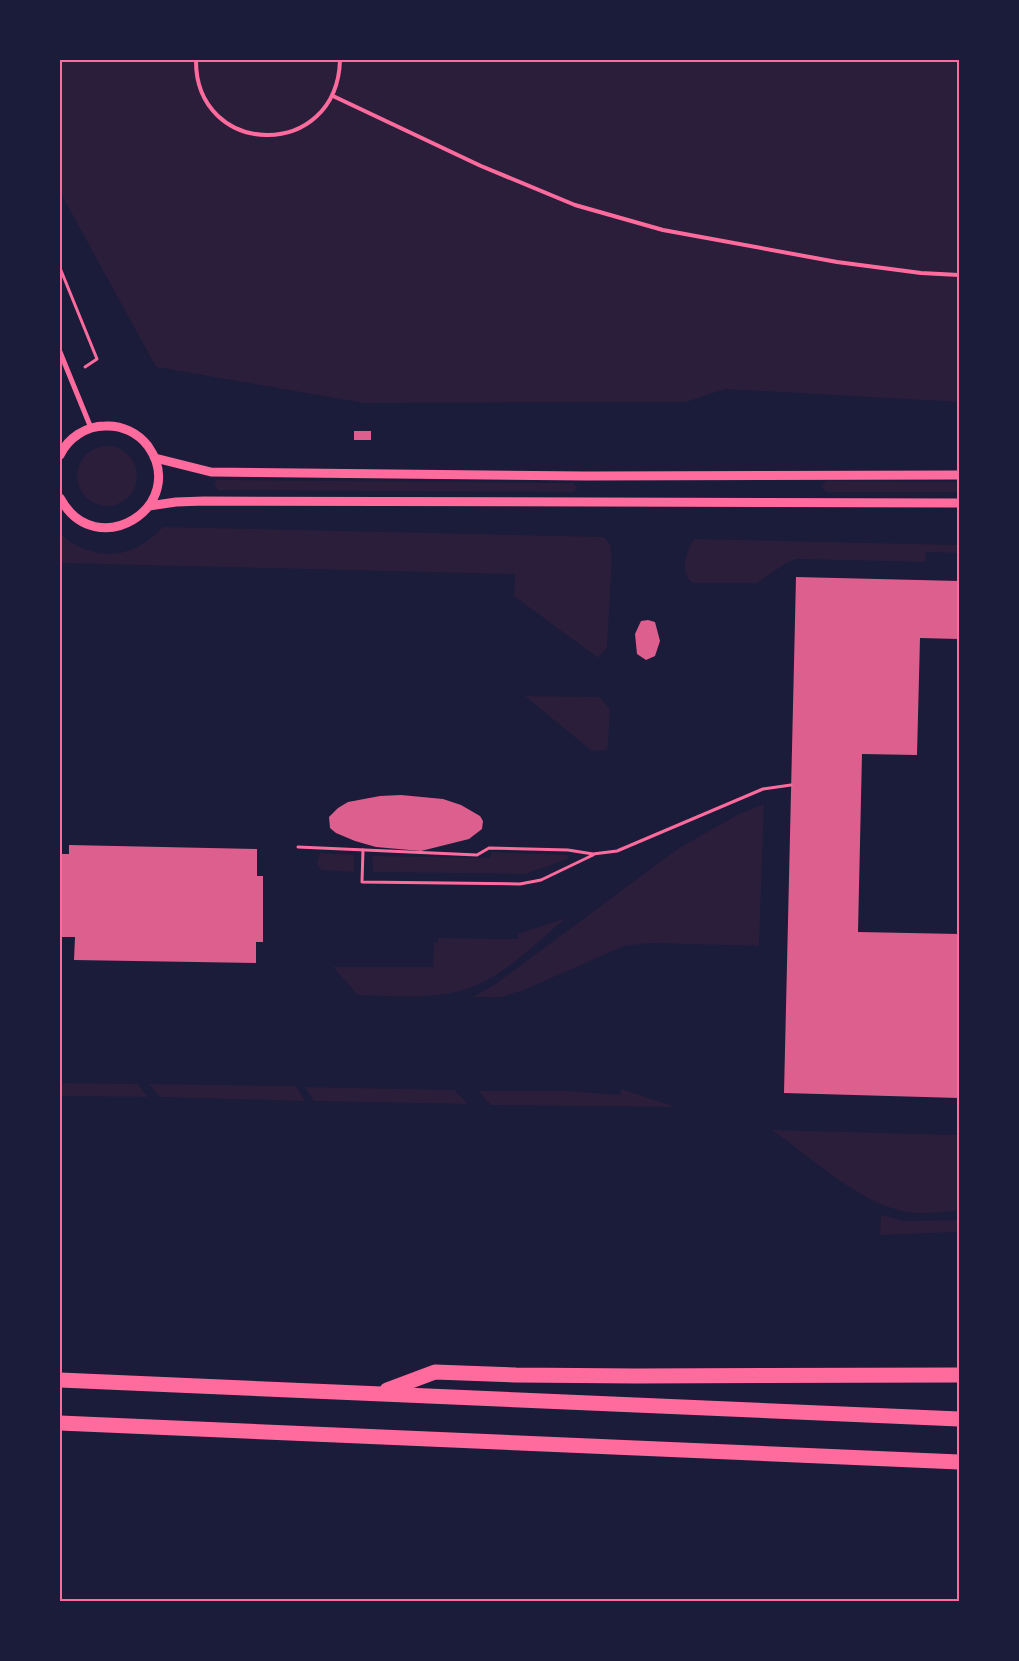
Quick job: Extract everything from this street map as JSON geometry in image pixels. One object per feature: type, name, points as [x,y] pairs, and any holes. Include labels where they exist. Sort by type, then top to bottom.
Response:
[{"type":"highway","points":[[379,1393],[435,1372],[516,1376],[959,1375]]},
{"type":"highway","points":[[60,1380],[959,1419]]},
{"type":"highway","points":[[60,1423],[959,1462]]},
{"type":"street","points":[[60,352],[91,428]]},
{"type":"street","points":[[61,452],[74,437],[91,428],[110,426],[129,431],[145,442],[155,458],[158,475],[157,486],[149,506],[130,523],[106,528],[93,526],[82,521],[61,502]]},
{"type":"street","points":[[155,458],[211,472],[576,476],[959,475]]},
{"type":"street","points":[[149,506],[194,501],[959,503]]},
{"type":"lane","points":[[196,60],[198,81],[210,107],[222,120],[232,127],[254,135],[278,136],[300,128],[319,115],[333,96],[337,84],[340,60]]},
{"type":"lane","points":[[333,96],[515,180],[575,205],[645,225],[755,248],[837,262],[959,276]]},
{"type":"path","points":[[60,268],[97,358],[85,367]]},
{"type":"path","points":[[298,847],[477,855],[488,848],[568,850],[594,854],[617,851],[763,788],[791,784]]},
{"type":"path","points":[[363,850],[362,882],[520,884],[541,880],[594,854]]},
{"type":"shaded area","points":[[60,60],[959,60],[959,402],[725,389],[686,402],[364,403],[156,367],[60,192]]},
{"type":"shaded area","points":[[107,446],[124,451],[132,459],[137,476],[132,493],[124,501],[107,506],[90,501],[82,493],[77,476],[82,459],[90,451]]},
{"type":"shaded area","points":[[217,480],[573,483],[577,487],[574,492],[218,490],[214,485]]},
{"type":"shaded area","points":[[826,481],[959,482],[959,492],[826,492],[822,487]]},
{"type":"shaded area","points":[[163,527],[604,537],[610,545],[612,558],[607,647],[598,658],[514,596],[515,574],[60,563],[60,534],[86,550],[113,554],[139,546]]},
{"type":"shaded area","points":[[694,539],[959,545],[959,553],[926,552],[925,562],[797,559],[788,562],[757,583],[693,583],[686,574],[685,562]]},
{"type":"shaded area","points":[[525,696],[599,697],[610,709],[608,747],[606,750],[592,751]]},
{"type":"shaded area","points":[[764,804],[759,946],[650,943],[624,946],[524,990],[501,997],[473,997],[497,983],[679,848],[737,815]]},
{"type":"shaded area","points":[[491,852],[569,855],[568,859],[525,874],[373,872],[372,856],[490,858]]},
{"type":"shaded area","points":[[320,853],[354,855],[354,872],[322,870],[317,864]]},
{"type":"shaded area","points":[[566,918],[506,968],[480,984],[439,995],[358,995],[333,967],[433,967],[434,943],[438,943],[438,938],[518,939],[518,934]]},
{"type":"shaded area","points":[[60,1083],[137,1084],[148,1097],[60,1096]]},
{"type":"shaded area","points":[[149,1084],[296,1086],[305,1101],[160,1097]]},
{"type":"shaded area","points":[[305,1087],[454,1090],[468,1104],[314,1101]]},
{"type":"shaded area","points":[[621,1089],[676,1107],[491,1105],[478,1091],[568,1091],[621,1095]]},
{"type":"shaded area","points":[[772,1130],[959,1135],[959,1210],[913,1213],[882,1204],[865,1196],[832,1175]]},
{"type":"shaded area","points":[[881,1215],[904,1221],[959,1220],[959,1232],[880,1235]]},
{"type":"building","points":[[354,431],[371,431],[371,440],[354,440]]},
{"type":"building","points":[[796,577],[959,581],[959,639],[920,638],[917,755],[862,754],[858,932],[959,934],[959,1098],[784,1093]]},
{"type":"building","points":[[641,621],[655,622],[660,641],[655,656],[646,660],[637,654],[635,634]]},
{"type":"building","points":[[401,795],[443,799],[461,805],[480,816],[483,821],[482,829],[469,839],[421,851],[376,847],[355,841],[336,833],[330,828],[329,817],[348,802],[380,796]]},
{"type":"building","points":[[69,845],[257,849],[257,876],[263,876],[263,942],[256,942],[256,963],[74,960],[75,937],[60,937],[60,854],[69,854]]}]
